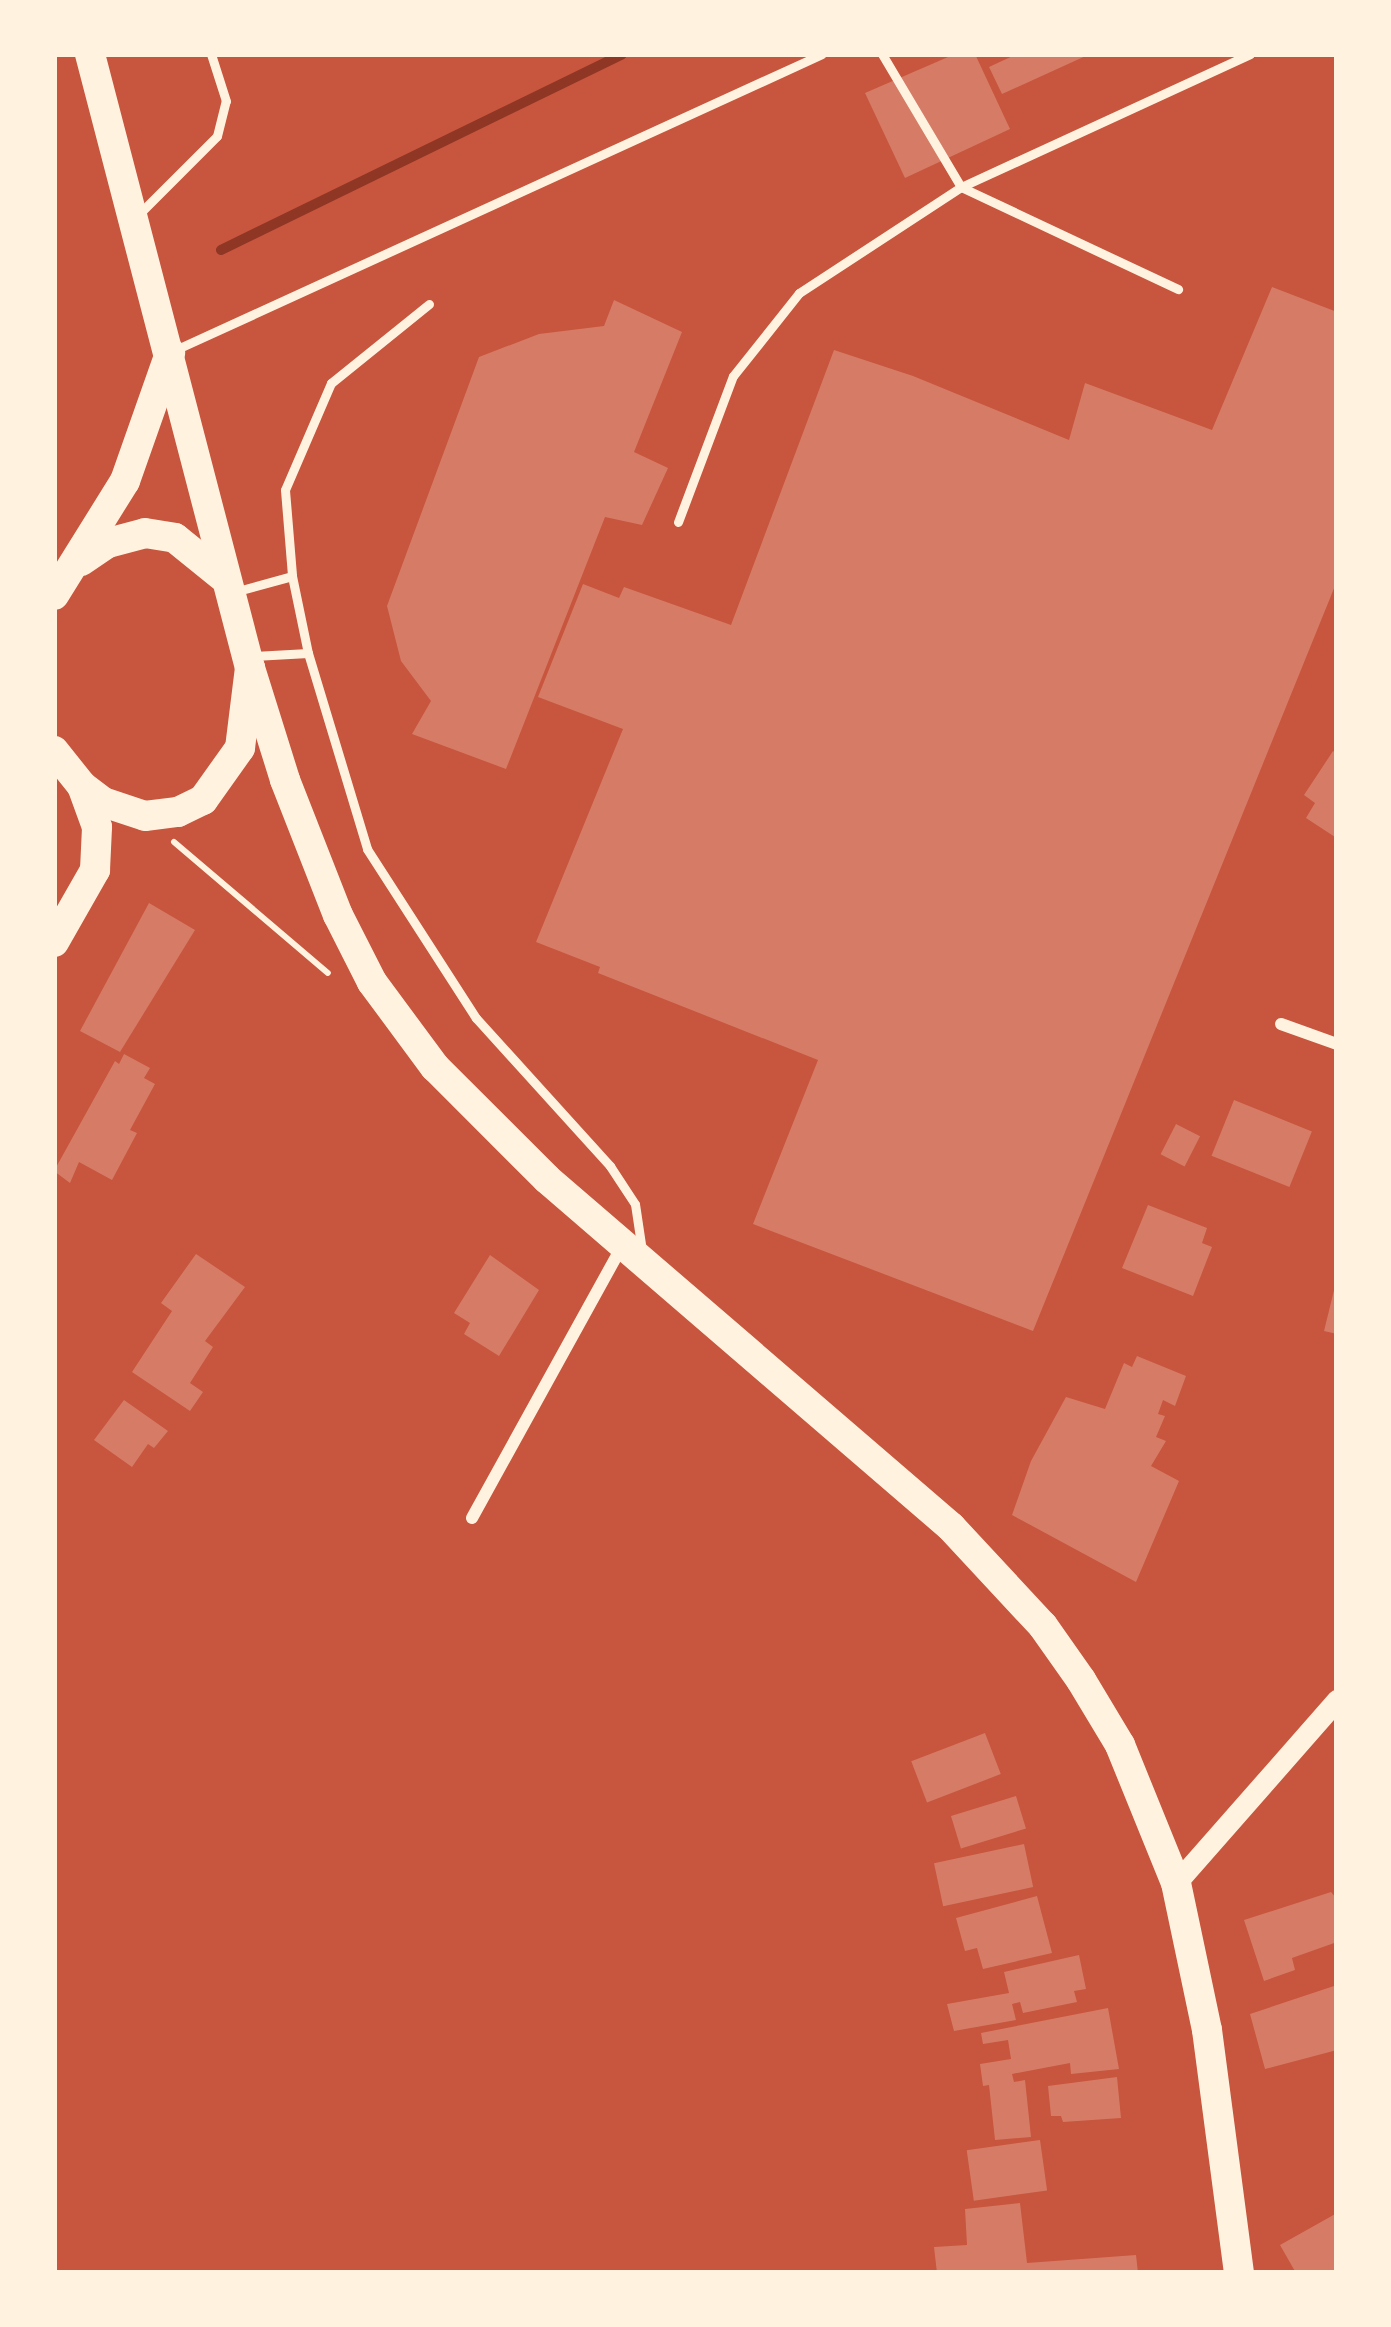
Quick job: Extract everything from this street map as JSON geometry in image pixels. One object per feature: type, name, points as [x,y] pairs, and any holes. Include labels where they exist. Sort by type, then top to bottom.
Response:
[{"type":"main road","points":[[90,54],[170,352],[226,586],[308,843],[338,915],[382,997],[480,1116],[996,1570],[1082,1680],[1120,1745],[1176,1883],[1207,2030],[1239,2273]]},
{"type":"main road","points":[[54,595],[125,481],[170,352]]},
{"type":"main road","points":[[71,568],[108,543],[145,533],[175,538],[201,554],[226,586]]},
{"type":"main road","points":[[54,751],[82,787],[103,802],[145,816],[178,812],[202,800],[240,748],[249,662]]},
{"type":"main road","points":[[54,942],[95,870],[97,827],[82,787]]},
{"type":"street","points":[[1282,1024],[1337,1044]]},
{"type":"street","points":[[472,1518],[634,1253]]},
{"type":"street","points":[[1176,1883],[1337,1700]]},
{"type":"lane","points":[[134,219],[217,136],[226,101],[211,54]]},
{"type":"lane","points":[[170,352],[822,54]]},
{"type":"lane","points":[[882,54],[961,187],[1178,289]]},
{"type":"lane","points":[[679,522],[733,376],[799,293],[961,187],[1250,54]]},
{"type":"lane","points":[[429,304],[331,383],[285,490],[292,576],[308,653],[367,849],[476,1018],[610,1166],[634,1204],[634,1253]]},
{"type":"lane","points":[[226,586],[292,576]]},
{"type":"lane","points":[[249,662],[308,653]]},
{"type":"path","points":[[145,816],[340,988]]},
{"type":"building","points":[[955,54],[975,54],[1010,129],[905,178],[865,93]]},
{"type":"building","points":[[1017,54],[1090,54],[1002,94],[989,67]]},
{"type":"building","points":[[1272,287],[1337,312],[1337,581],[1033,1331],[753,1224],[818,1060],[598,973],[600,967],[536,942],[623,729],[538,697],[583,584],[619,598],[624,587],[731,625],[834,350],[913,376],[1069,440],[1085,383],[1212,430]]},
{"type":"building","points":[[614,300],[682,332],[634,452],[668,468],[642,525],[605,517],[506,769],[412,734],[431,701],[401,661],[387,606],[479,357],[539,334],[604,326]]},
{"type":"building","points":[[1333,751],[1337,754],[1335,837],[1306,818],[1315,803],[1304,795]]},
{"type":"building","points":[[149,903],[195,930],[120,1052],[80,1031]]},
{"type":"building","points":[[124,1054],[150,1068],[144,1078],[155,1084],[130,1130],[137,1133],[112,1180],[79,1162],[70,1183],[54,1171],[115,1061],[119,1064]]},
{"type":"building","points":[[1234,1100],[1312,1131],[1289,1187],[1212,1156]]},
{"type":"building","points":[[1176,1124],[1200,1136],[1185,1167],[1161,1154]]},
{"type":"building","points":[[1148,1205],[1207,1228],[1202,1243],[1212,1247],[1193,1296],[1122,1268]]},
{"type":"building","points":[[196,1254],[245,1287],[205,1341],[213,1347],[190,1383],[203,1392],[190,1411],[132,1372],[172,1311],[161,1303]]},
{"type":"building","points":[[490,1255],[539,1290],[499,1356],[464,1334],[470,1323],[454,1313]]},
{"type":"building","points":[[1337,1278],[1337,1334],[1324,1331]]},
{"type":"building","points":[[1137,1356],[1186,1376],[1175,1406],[1163,1400],[1158,1414],[1165,1416],[1156,1437],[1166,1441],[1151,1466],[1179,1481],[1136,1582],[1012,1515],[1031,1461],[1066,1397],[1105,1409],[1124,1363],[1132,1367]]},
{"type":"building","points":[[124,1400],[168,1431],[154,1448],[148,1444],[132,1467],[94,1440]]},
{"type":"building","points":[[985,1733],[1001,1774],[927,1802],[911,1761]]},
{"type":"building","points":[[1016,1796],[1026,1829],[961,1848],[951,1816]]},
{"type":"building","points":[[1024,1844],[1033,1887],[943,1906],[934,1863]]},
{"type":"building","points":[[1331,1892],[1337,1899],[1337,1942],[1292,1958],[1295,1970],[1264,1981],[1244,1920]]},
{"type":"building","points":[[1037,1896],[1052,1953],[983,1969],[977,1948],[965,1951],[956,1918]]},
{"type":"building","points":[[1079,1955],[1086,1989],[1074,1991],[1077,2002],[1023,2013],[1020,2002],[1012,2004],[1016,2020],[954,2031],[947,2004],[1009,1993],[1004,1972]]},
{"type":"building","points":[[1337,1985],[1337,2050],[1265,2069],[1250,2014]]},
{"type":"building","points":[[1108,2008],[1119,2069],[1071,2074],[1070,2063],[1012,2074],[1014,2082],[1025,2080],[1031,2137],[995,2140],[989,2085],[983,2086],[980,2064],[1011,2059],[1008,2040],[983,2044],[981,2033]]},
{"type":"building","points":[[1117,2077],[1121,2118],[1063,2122],[1061,2116],[1051,2116],[1048,2086]]},
{"type":"building","points":[[1040,2140],[1047,2191],[974,2201],[967,2150]]},
{"type":"building","points":[[1020,2203],[1027,2263],[1136,2255],[1138,2273],[937,2273],[934,2247],[967,2245],[965,2209]]},
{"type":"building","points":[[1337,2213],[1337,2273],[1296,2273],[1280,2245]]},
{"type":"waterway","points":[[221,250],[622,54]]}]
